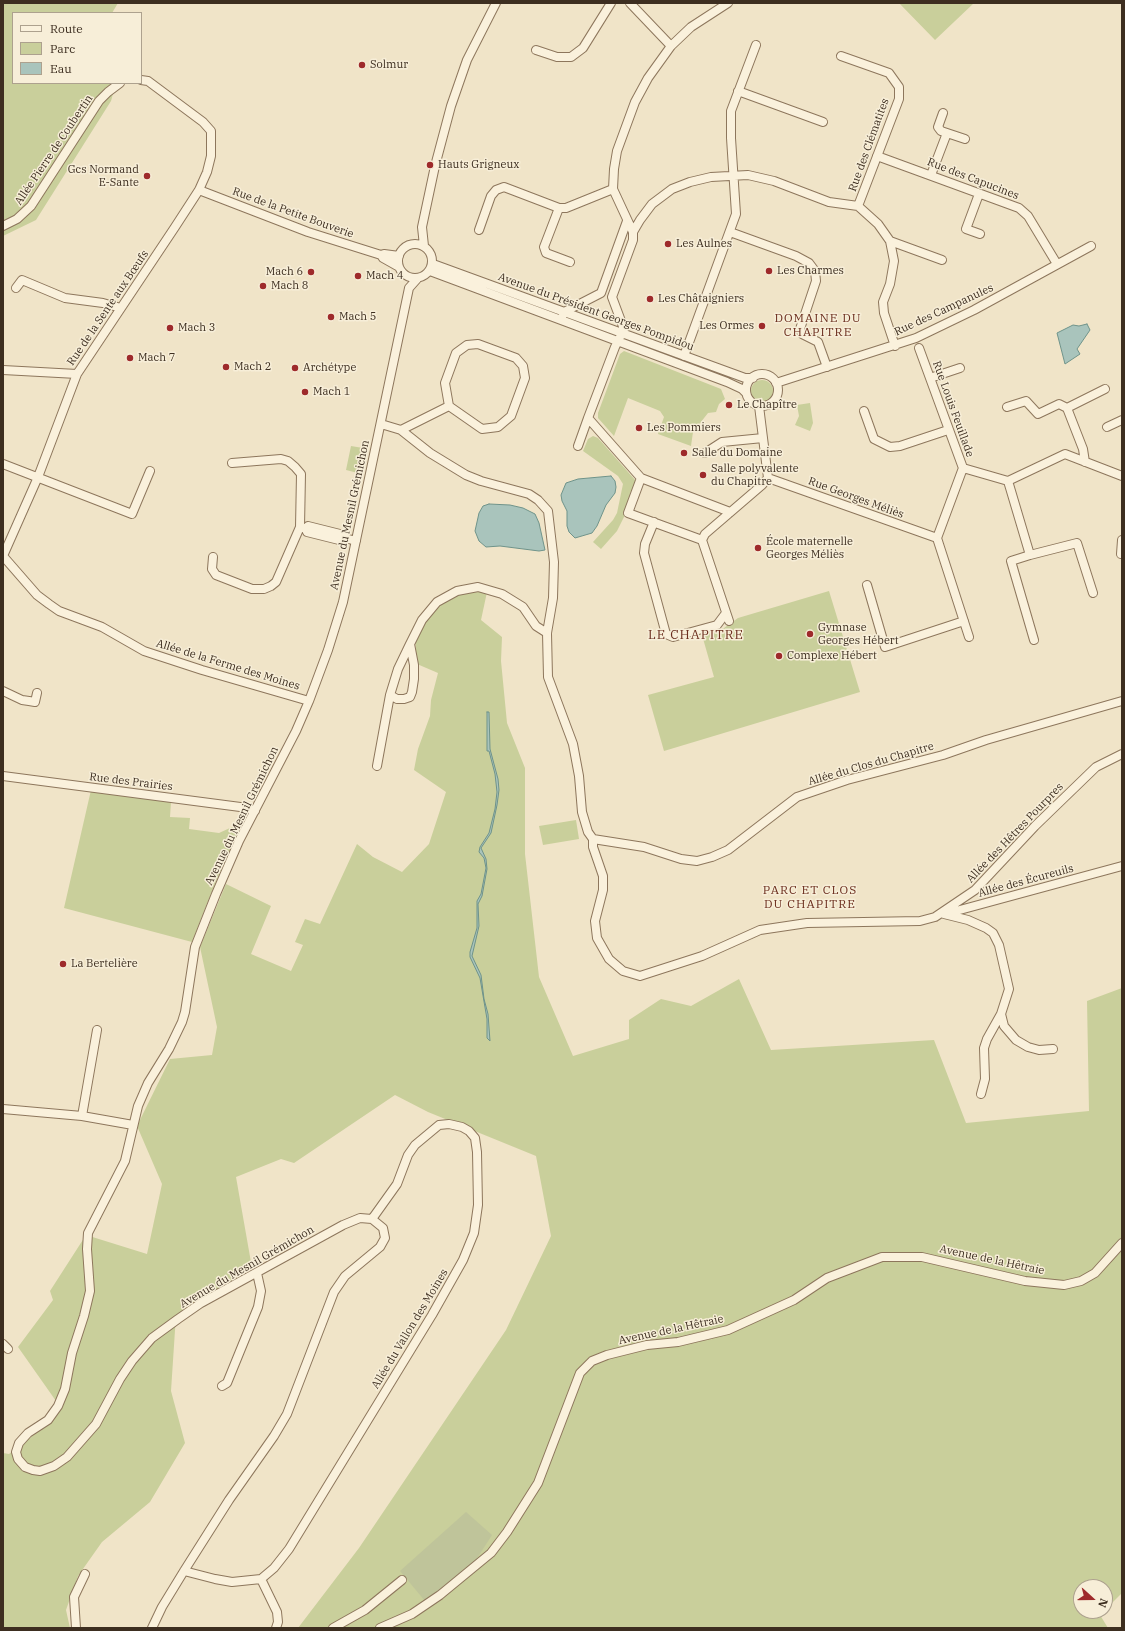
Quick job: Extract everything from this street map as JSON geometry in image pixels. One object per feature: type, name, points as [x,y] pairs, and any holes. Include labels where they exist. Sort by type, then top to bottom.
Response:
[{"type":"street","points":[[424,246],[422,227],[435,166],[451,106],[467,60],[496,3]]},
{"type":"street","points":[[536,50],[556,57],[571,56],[583,48],[611,3]]},
{"type":"street","points":[[630,3],[671,46]]},
{"type":"street","points":[[578,446],[624,329],[612,297],[633,240],[633,232],[613,189],[617,151],[635,102],[648,78],[671,46],[691,27],[728,3]]},
{"type":"street","points":[[684,356],[736,214],[735,176],[731,138],[731,111],[756,45]]},
{"type":"street","name":"Rue des Clématites","points":[[841,56],[889,73],[899,87],[899,99],[858,206]]},
{"type":"street","name":"Rue de la Sente aux Bœufs","points":[[3,556],[38,477],[77,374],[199,190],[207,172],[211,156],[211,131],[203,122],[148,81],[142,80]]},
{"type":"street","name":"Allée Pierre de Coubertin","points":[[3,226],[17,219],[31,206],[99,101],[119,84]]},
{"type":"street","points":[[738,91],[823,122]]},
{"type":"street","points":[[943,113],[938,128],[941,131],[965,139]]},
{"type":"street","points":[[931,175],[947,133]]},
{"type":"street","name":"Rue des Capucines","points":[[877,156],[1019,208],[1028,216],[1057,264]]},
{"type":"street","points":[[633,232],[652,204],[672,189],[711,177],[748,175],[774,181],[828,202],[858,206],[878,224],[890,241],[894,261],[890,284],[883,302],[884,313],[895,346]]},
{"type":"street","points":[[478,230],[491,196],[496,190],[504,187],[559,208],[566,208],[613,189]]},
{"type":"street","name":"Rue de la Petite Bouverie","points":[[199,190],[308,232],[381,255],[399,256]]},
{"type":"street","points":[[979,194],[966,229],[980,234]]},
{"type":"street","points":[[559,208],[544,247],[546,253],[570,262]]},
{"type":"street","points":[[563,316],[600,293],[627,221]]},
{"type":"street","points":[[410,244],[416,243],[424,246],[429,250],[433,258],[432,267],[423,277],[417,279],[406,276],[399,267],[399,256],[401,251],[410,244],[422,227]]},
{"type":"street","points":[[730,232],[796,256],[809,263],[815,271],[816,281],[800,329],[802,334],[818,342],[826,367]]},
{"type":"street","points":[[890,241],[942,260]]},
{"type":"street","name":"Rue des Campanules","points":[[776,383],[916,338],[974,310],[1091,246]]},
{"type":"street","name":"Rue de la Petite Bouverie","points":[[381,255],[383,258],[399,267]]},
{"type":"street","name":"Avenue du Président Georges Pompidou","points":[[432,267],[563,316],[619,341],[727,382],[742,389],[746,393]]},
{"type":"street","name":"Avenue du Mesnil Grémichon","points":[[372,1219],[360,1218],[343,1225],[201,1303],[152,1338],[132,1361],[120,1379],[96,1424],[67,1457],[54,1466],[40,1471],[25,1467],[18,1459],[16,1452],[18,1442],[28,1433],[48,1420],[58,1406],[65,1389],[72,1353],[90,1292],[87,1249],[88,1233],[125,1160],[138,1106],[148,1083],[169,1049],[182,1022],[185,1012],[195,947],[234,854],[296,731],[328,650],[343,602],[409,288],[406,276]]},
{"type":"street","name":"Avenue du Mesnil Grémichon","points":[[409,288],[417,279]]},
{"type":"street","points":[[16,288],[22,280],[65,298],[103,303],[121,308]]},
{"type":"street","points":[[600,293],[612,297]]},
{"type":"street","name":"Avenue du Président Georges Pompidou","points":[[563,316],[623,333],[745,378],[753,378]]},
{"type":"street","points":[[478,344],[516,358],[523,366],[525,378],[511,416],[498,427],[482,429],[449,406],[445,383],[456,353],[467,345],[478,344]]},
{"type":"street","name":"Rue Louis Feuillade","points":[[919,348],[963,468],[938,538]]},
{"type":"street","points":[[930,378],[960,368]]},
{"type":"street","points":[[3,370],[77,374]]},
{"type":"street","points":[[763,374],[773,379],[778,389],[775,400],[770,404],[759,406],[752,402],[746,393],[749,382],[753,378],[763,374]]},
{"type":"street","points":[[1067,408],[1105,389]]},
{"type":"street","points":[[1007,407],[1026,401],[1038,414],[1059,404],[1067,408],[1083,449],[1085,462]]},
{"type":"street","points":[[380,424],[401,430],[449,406]]},
{"type":"street","points":[[654,522],[645,544],[644,553],[666,634],[673,637],[717,625],[728,617],[702,540],[705,534],[762,485],[768,478],[759,406]]},
{"type":"street","points":[[864,411],[874,439],[890,447],[900,446],[948,430]]},
{"type":"street","points":[[588,418],[641,478],[730,512]]},
{"type":"street","points":[[1107,427],[1122,420]]},
{"type":"street","name":"Allée des Hêtres Pourpres","points":[[401,430],[430,453],[466,475],[481,481],[529,494],[538,500],[548,512],[554,562],[553,598],[547,633],[548,677],[573,744],[579,776],[582,812],[588,832],[593,839],[593,847],[603,876],[603,890],[594,921],[598,938],[608,959],[623,971],[640,976],[702,956],[760,930],[807,923],[920,921],[935,917],[976,890],[1035,826],[1096,768],[1122,754]]},
{"type":"street","points":[[704,453],[722,442],[763,438]]},
{"type":"street","points":[[963,468],[1008,481],[1065,454],[1122,476]]},
{"type":"street","points":[[213,557],[212,569],[216,575],[252,589],[264,589],[276,582],[303,528],[300,474],[295,467],[288,461],[281,459],[232,463]]},
{"type":"street","points":[[3,464],[132,514],[150,471]]},
{"type":"street","points":[[641,478],[628,513],[702,540]]},
{"type":"street","name":"Rue Georges Méliès","points":[[768,478],[938,538]]},
{"type":"street","points":[[1008,481],[1030,555]]},
{"type":"street","points":[[303,528],[308,526],[344,535],[345,538],[356,541]]},
{"type":"street","points":[[938,538],[969,637]]},
{"type":"street","points":[[1122,540],[1122,554]]},
{"type":"street","points":[[1034,640],[1011,561],[1077,543],[1093,593]]},
{"type":"street","name":"Allée de la Ferme des Moines","points":[[3,556],[37,594],[59,611],[102,627],[144,651],[202,670],[309,701]]},
{"type":"street","points":[[867,585],[885,647],[964,621]]},
{"type":"street","points":[[377,766],[390,695],[398,669],[422,620],[437,602],[457,591],[478,587],[502,594],[523,607],[536,626],[547,633]]},
{"type":"street","points":[[390,695],[397,699],[404,700],[410,697],[412,692],[414,665],[410,644]]},
{"type":"street","points":[[3,690],[22,700],[35,702],[37,693]]},
{"type":"street","name":"Allée du Clos du Chapitre","points":[[593,839],[644,847],[681,859],[697,861],[712,857],[728,850],[797,797],[847,780],[943,755],[986,740],[1122,701]]},
{"type":"street","name":"Rue des Prairies","points":[[3,776],[248,808],[255,811]]},
{"type":"street","name":"Allée des Écureuils","points":[[935,917],[1122,866]]},
{"type":"street","points":[[944,914],[968,920],[986,928],[993,933],[999,945],[1009,989],[1001,1014],[987,1039],[984,1048],[985,1079],[981,1094]]},
{"type":"street","points":[[1001,1014],[1004,1026],[1016,1040],[1028,1047],[1039,1050],[1046,1051],[1053,1049]]},
{"type":"street","points":[[82,1116],[97,1030]]},
{"type":"street","points":[[3,1109],[82,1116],[133,1125]]},
{"type":"street","name":"Allée du Vallon des Moines","points":[[261,1579],[274,1568],[290,1549],[432,1315],[463,1260],[474,1233],[478,1205],[477,1152],[475,1138],[470,1131],[462,1127],[449,1124],[439,1125],[415,1144],[408,1155],[397,1184],[372,1219]]},
{"type":"street","points":[[152,1628],[162,1607],[184,1571],[229,1500],[274,1436],[287,1414],[334,1292],[345,1276],[380,1247],[385,1238],[383,1228],[372,1219]]},
{"type":"street","name":"Avenue de la Hêtraie","points":[[380,1628],[412,1614],[440,1595],[491,1553],[507,1532],[538,1484],[580,1373],[592,1361],[647,1344],[678,1342],[728,1330],[794,1300],[827,1278],[854,1266],[882,1257],[922,1256],[1025,1281],[1064,1285],[1081,1281],[1096,1273],[1122,1243]]},
{"type":"street","points":[[222,1386],[227,1383],[258,1306],[261,1291],[257,1273]]},
{"type":"street","points":[[184,1571],[215,1580],[232,1582],[261,1579],[277,1612],[278,1622],[276,1628]]},
{"type":"street","points":[[76,1628],[74,1596],[85,1574]]},
{"type":"street","points":[[333,1628],[365,1610],[402,1580]]},
{"type":"green space","points":[[3,3],[118,3],[113,12],[12,12],[12,84],[116,84],[111,101],[36,220],[3,236]]},
{"type":"green space","points":[[899,3],[974,3],[935,40]]},
{"type":"green space","points":[[624,351],[721,389],[725,399],[719,404],[716,412],[708,413],[693,432],[691,446],[658,434],[664,417],[660,411],[628,398],[614,436],[598,418],[598,413],[620,354]]},
{"type":"green space","points":[[762,380],[770,383],[773,391],[770,399],[762,402],[754,399],[751,391],[754,383]]},
{"type":"green space","points":[[810,403],[813,423],[810,431],[795,425],[799,416],[797,405]]},
{"type":"green space","points":[[593,436],[598,438],[636,481],[634,491],[631,491],[628,500],[630,501],[625,515],[617,531],[601,549],[593,542],[613,520],[617,513],[623,484],[618,476],[583,451],[588,439]]},
{"type":"green space","points":[[351,446],[363,448],[358,473],[346,470]]},
{"type":"green space","name":"Complexe Hébert","points":[[829,591],[860,692],[664,751],[648,695],[714,677],[702,635],[724,628],[738,618]]},
{"type":"green space","points":[[487,592],[481,620],[502,637],[501,661],[507,723],[525,768],[525,854],[539,977],[573,1056],[629,1039],[629,1020],[661,999],[691,1006],[739,979],[771,1050],[934,1040],[966,1123],[1089,1111],[1087,1001],[1122,988],[1122,1593],[1113,1602],[1113,1579],[1073,1579],[1073,1619],[1102,1619],[1108,1628],[298,1628],[359,1548],[506,1330],[551,1236],[536,1156],[428,1112],[395,1095],[294,1163],[281,1159],[236,1177],[252,1268],[176,1315],[171,1391],[185,1443],[150,1502],[102,1542],[78,1576],[66,1610],[70,1628],[3,1628],[3,1453],[9,1454],[52,1421],[56,1401],[18,1347],[53,1300],[50,1291],[86,1235],[147,1254],[162,1184],[137,1126],[170,1059],[212,1055],[217,1027],[200,947],[226,884],[271,906],[251,954],[291,971],[303,945],[295,942],[305,919],[320,924],[357,844],[373,857],[402,872],[429,844],[446,792],[414,770],[418,749],[430,716],[431,700],[438,673],[417,664],[415,639],[430,615],[445,601],[459,594]]},
{"type":"green space","points":[[91,790],[171,802],[170,817],[190,818],[189,829],[219,833],[243,822],[216,881],[192,942],[64,908]]},
{"type":"green space","points":[[576,820],[579,839],[543,845],[539,826]]},
{"type":"green space","points":[[466,1512],[492,1535],[474,1563],[425,1601],[400,1571]]},
{"type":"water","points":[[1087,324],[1090,330],[1077,349],[1080,354],[1065,364],[1057,333],[1073,325],[1079,326]]},
{"type":"water","points":[[611,476],[615,481],[615,493],[606,505],[597,526],[592,533],[575,538],[569,532],[567,526],[567,511],[561,495],[566,483],[578,479]]},
{"type":"water","points":[[489,504],[510,505],[523,508],[535,514],[539,523],[545,550],[539,551],[500,546],[486,547],[479,541],[475,531],[479,513],[483,506]]},
{"type":"water","points":[[487,712],[489,712],[490,749],[498,779],[499,790],[491,833],[481,848],[486,859],[487,869],[482,896],[478,904],[479,926],[472,956],[481,975],[484,999],[488,1014],[490,1041],[487,1038],[487,1019],[480,978],[470,957],[477,928],[477,901],[481,894],[486,868],[484,858],[479,852],[480,847],[489,833],[495,809],[497,792],[495,774],[489,751],[487,751]]},
{"type":"place","name":"Solmur","points":[[362,65]]},
{"type":"place","name":"Hauts Grigneux","points":[[430,165]]},
{"type":"place","name":"Gcs Normand E-Sante","points":[[147,176]]},
{"type":"place","name":"Les Aulnes","points":[[668,244]]},
{"type":"place","name":"Les Charmes","points":[[769,271]]},
{"type":"place","name":"Mach 6","points":[[311,272]]},
{"type":"place","name":"Mach 4","points":[[358,276]]},
{"type":"place","name":"Mach 8","points":[[263,286]]},
{"type":"place","name":"Les Châtaigniers","points":[[650,299]]},
{"type":"place","name":"Mach 5","points":[[331,317]]},
{"type":"place","name":"Les Ormes","points":[[762,326]]},
{"type":"place","name":"Mach 3","points":[[170,328]]},
{"type":"place","name":"Mach 7","points":[[130,358]]},
{"type":"place","name":"Mach 2","points":[[226,367]]},
{"type":"place","name":"Archétype","points":[[295,368]]},
{"type":"place","name":"Mach 1","points":[[305,392]]},
{"type":"place","name":"Le Chapître","points":[[729,405]]},
{"type":"place","name":"Les Pommiers","points":[[639,428]]},
{"type":"place","name":"Salle du Domaine","points":[[684,453]]},
{"type":"place","name":"Salle polyvalente du Chapitre","points":[[703,475]]},
{"type":"place","name":"École maternelle Georges Méliès","points":[[758,548]]},
{"type":"place","name":"Gymnase Georges Hébert","points":[[810,634]]},
{"type":"place","name":"Complexe Hébert","points":[[779,656]]},
{"type":"place","name":"La Bertelière","points":[[63,964]]},
{"type":"district","name":"DOMAINE DU CHAPITRE","points":[[818,326]]},
{"type":"district","name":"LE CHAPITRE","points":[[696,635]]},
{"type":"district","name":"PARC ET CLOS DU CHAPITRE","points":[[810,898]]}]
